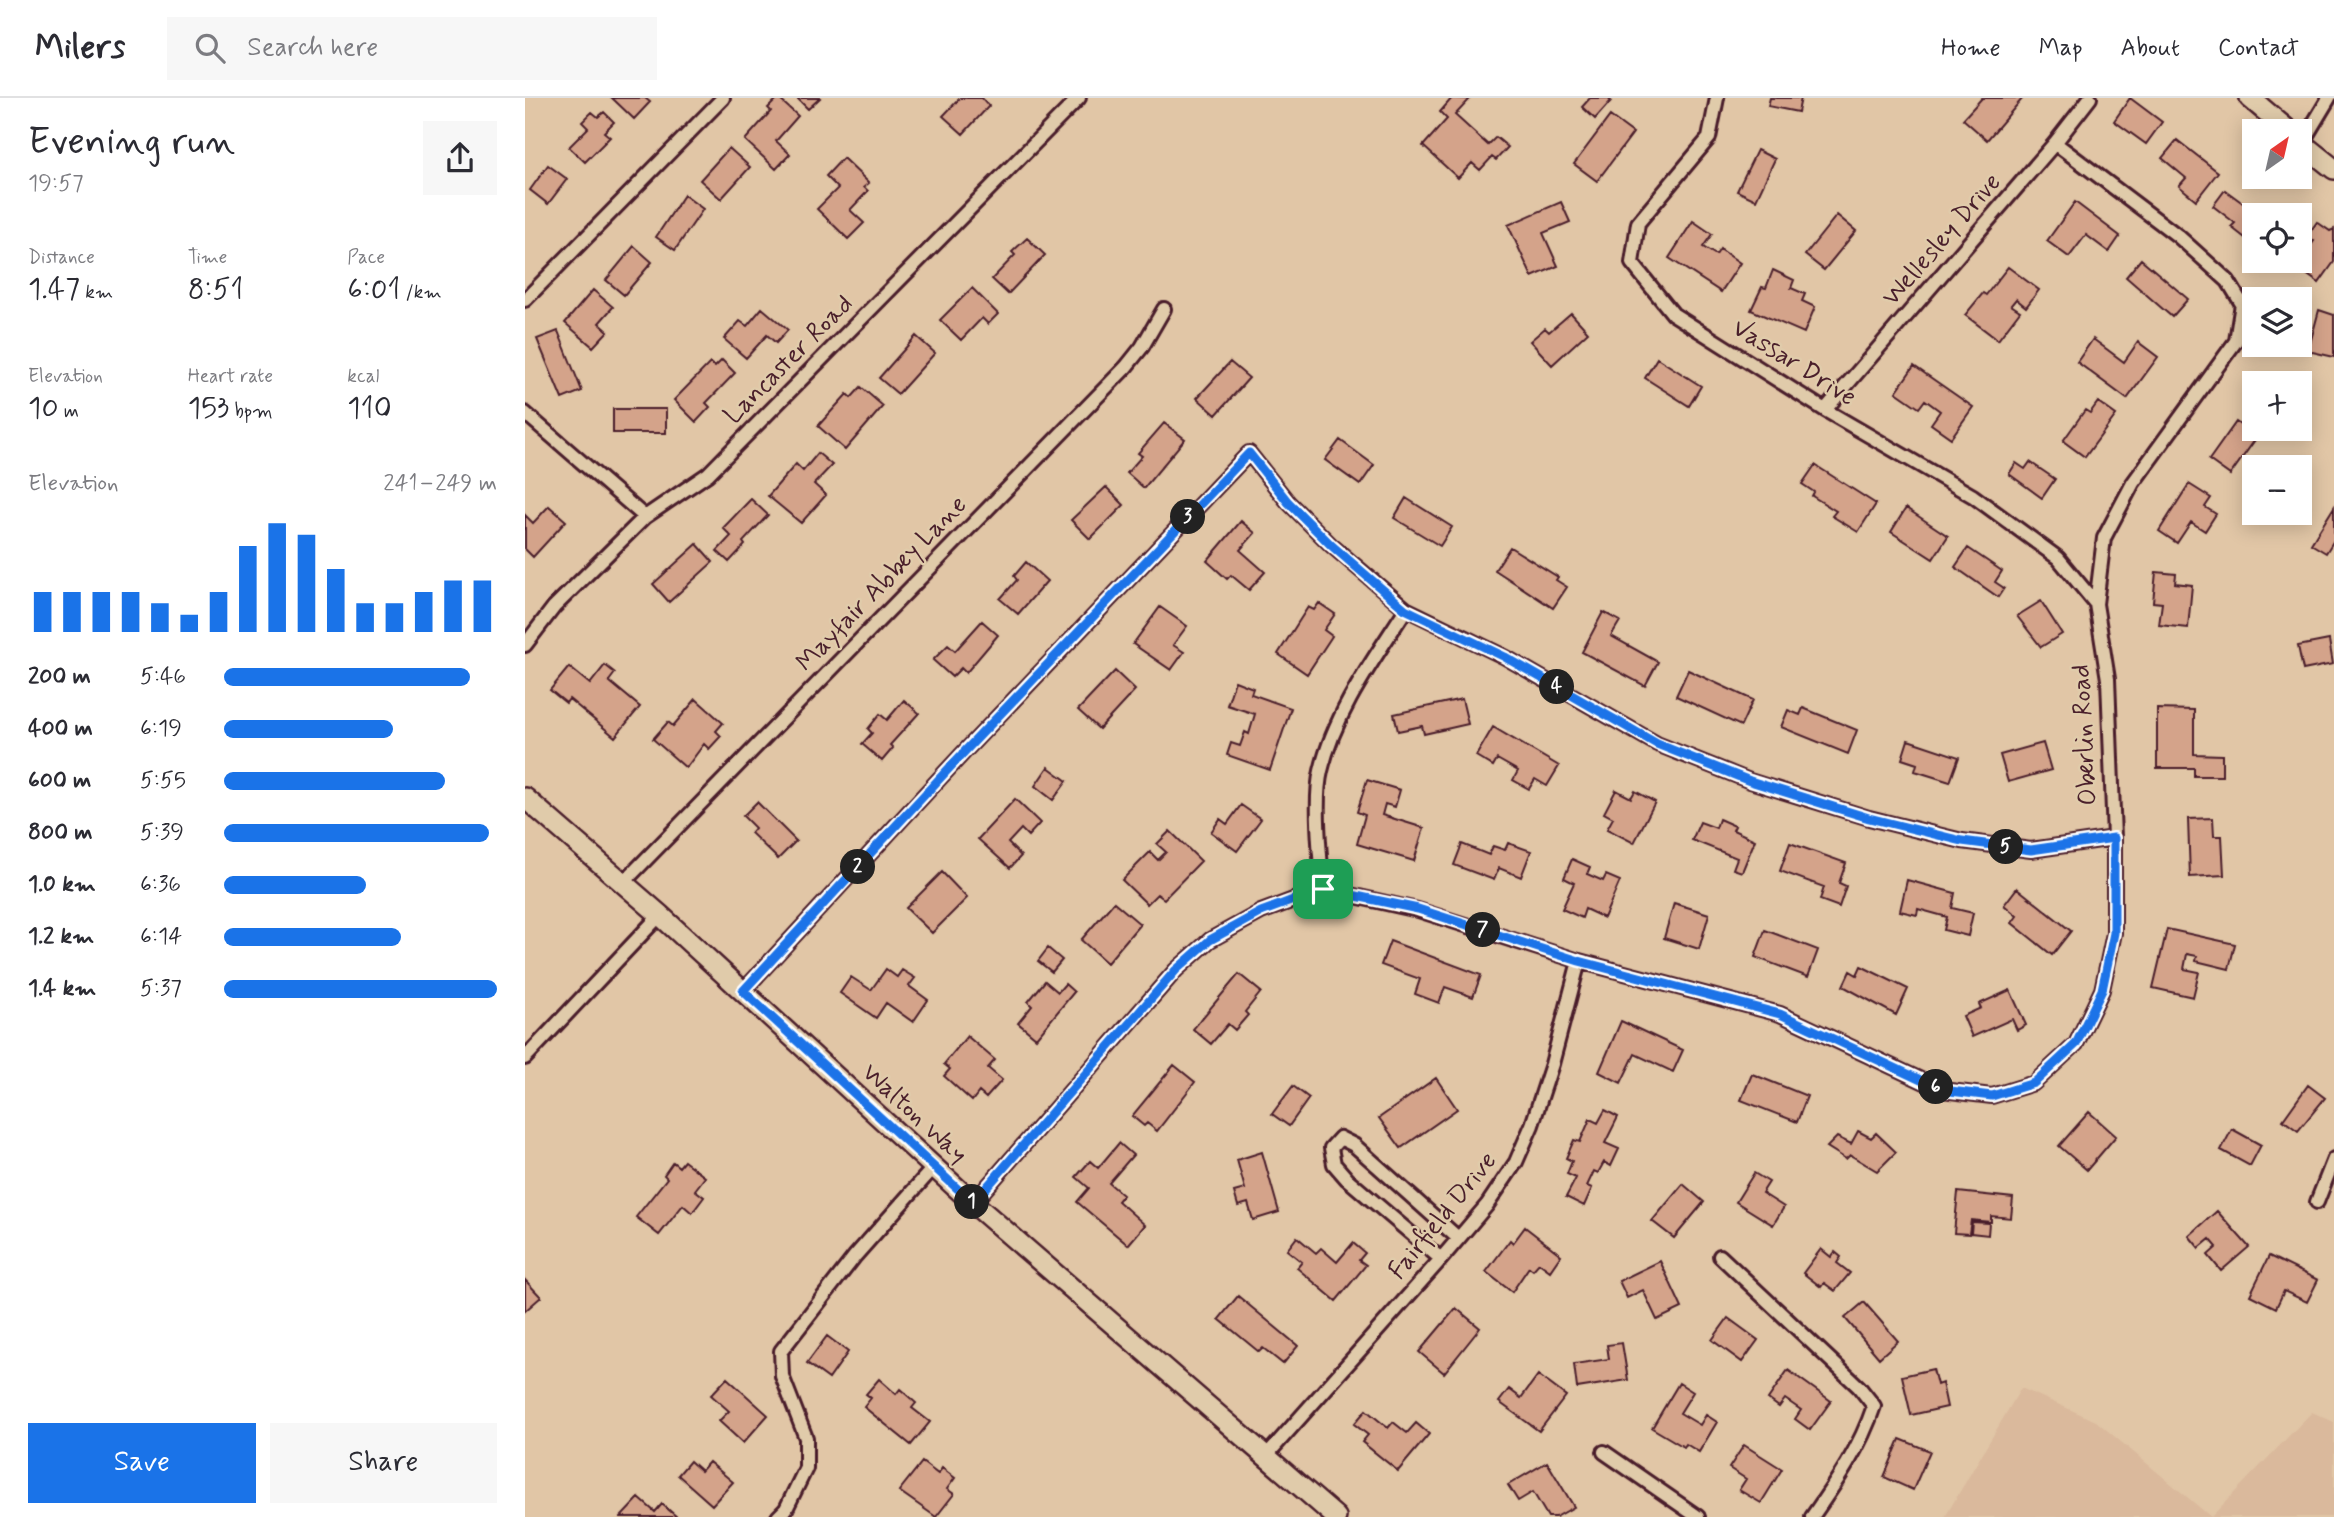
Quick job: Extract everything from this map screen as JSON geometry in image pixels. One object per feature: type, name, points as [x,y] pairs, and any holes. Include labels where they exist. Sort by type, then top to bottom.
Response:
[{"type":"main road","points":[[2250,98],[2275,119]]},
{"type":"main road","points":[[2312,151],[2334,169]]},
{"type":"main road","name":"Walton Way","points":[[525,798],[660,915],[973,1203],[1336,1517]]},
{"type":"street","points":[[525,300],[723,98]]},
{"type":"street","name":"Lancaster Road","points":[[525,645],[554,607],[645,517],[708,474],[1079,98]]},
{"type":"street","name":"Vassar Drive","points":[[1717,98],[1709,138],[1638,223],[1632,262],[1673,314],[1825,411],[1973,496],[2058,558],[2095,604]]},
{"type":"street","name":"Wellesley Drive","points":[[1825,411],[2055,144],[2090,98]]},
{"type":"street","points":[[2312,119],[2329,98]]},
{"type":"street","name":"Oberlin Road","points":[[1323,889],[1418,909],[1579,961],[1780,1014],[1942,1090],[1992,1096],[2034,1083],[2076,1044],[2102,990],[2114,933],[2114,838],[2108,678],[2095,604],[2104,538],[2133,483],[2236,341],[2242,304],[2228,281],[2178,236],[2055,144]]},
{"type":"street","name":"Mayfair Abbey Lane","points":[[622,883],[1126,367],[1143,347],[1164,309]]},
{"type":"street","points":[[525,413],[645,517]]},
{"type":"street","points":[[743,991],[966,750],[1249,453],[1305,519],[1405,609],[1505,657],[1657,744],[1750,781],[1869,818],[1962,841],[2031,850],[2114,838]]},
{"type":"street","points":[[973,1203],[1176,970],[1210,940],[1261,912],[1323,889],[1319,843],[1321,772],[1339,721],[1405,609]]},
{"type":"street","points":[[525,1058],[660,915]]},
{"type":"street","name":"Fairfield Drive","points":[[1266,1456],[1487,1205],[1515,1162],[1532,1125],[1552,1064],[1579,961]]},
{"type":"street","points":[[1441,1259],[1347,1179],[1334,1164],[1331,1148],[1340,1138],[1354,1145],[1458,1238]]},
{"type":"street","points":[[2317,1202],[2334,1159]]},
{"type":"street","points":[[778,1517],[786,1509],[806,1468],[806,1438],[782,1376],[782,1351],[855,1256],[934,1167]]},
{"type":"street","points":[[1720,1256],[1859,1387],[1874,1406],[1865,1432],[1845,1469],[1812,1517]]},
{"type":"street","points":[[1604,1452],[1698,1517]]},
{"type":"shaded area","points":[[2021,1388],[2096,1421],[2211,1517],[1945,1517]]},
{"type":"shaded area","points":[[2312,1412],[2334,1422],[2334,1517],[2211,1517]]},
{"type":"building","points":[[612,98],[645,98],[650,102],[634,119]]},
{"type":"building","points":[[778,98],[798,116],[776,141],[790,154],[776,169],[745,140],[771,111],[768,108]]},
{"type":"building","points":[[797,98],[820,98],[808,109]]},
{"type":"building","points":[[960,98],[982,98],[989,106],[963,134],[943,116]]},
{"type":"building","points":[[1452,98],[1470,99],[1455,115],[1488,145],[1496,137],[1508,147],[1496,160],[1492,157],[1480,170],[1472,163],[1458,178],[1423,146],[1447,119],[1440,112]]},
{"type":"building","points":[[1590,98],[1607,98],[1611,101],[1595,119],[1582,107]]},
{"type":"building","points":[[1770,98],[1801,98],[1798,112],[1768,106]]},
{"type":"building","points":[[1982,98],[2023,98],[1987,140],[1963,119]]},
{"type":"building","points":[[2130,98],[2162,122],[2146,144],[2114,121]]},
{"type":"building","points":[[592,112],[598,117],[604,112],[614,122],[604,132],[610,137],[585,162],[569,147],[588,128],[582,122]]},
{"type":"building","points":[[1610,116],[1633,133],[1597,181],[1574,164]]},
{"type":"building","points":[[2177,140],[2218,172],[2196,200],[2179,186],[2186,178],[2162,158]]},
{"type":"building","points":[[729,148],[750,167],[721,199],[700,180]]},
{"type":"building","points":[[1757,150],[1775,159],[1756,200],[1737,191]]},
{"type":"building","points":[[843,158],[869,183],[864,187],[868,191],[850,210],[864,223],[848,239],[817,209],[838,188],[826,176]]},
{"type":"building","points":[[548,165],[567,179],[548,204],[530,190]]},
{"type":"building","points":[[2225,190],[2243,203],[2242,236],[2231,227],[2235,223],[2213,206]]},
{"type":"building","points":[[684,195],[703,209],[675,250],[656,237]]},
{"type":"building","points":[[1561,202],[1570,222],[1543,233],[1558,266],[1532,277],[1508,225]]},
{"type":"building","points":[[2075,202],[2120,236],[2109,252],[2086,235],[2069,257],[2047,241]]},
{"type":"building","points":[[1837,215],[1856,231],[1824,270],[1805,255]]},
{"type":"building","points":[[1693,221],[1712,234],[1703,247],[1716,255],[1720,249],[1740,263],[1721,292],[1669,258]]},
{"type":"building","points":[[2317,222],[2330,231],[2334,229],[2334,262],[2319,283],[2305,273],[2312,273],[2312,229]]},
{"type":"building","points":[[1027,238],[1045,255],[1008,294],[992,279],[1015,255],[1012,252]]},
{"type":"building","points":[[634,246],[652,262],[624,295],[606,280]]},
{"type":"building","points":[[2141,259],[2188,299],[2172,317],[2126,277]]},
{"type":"building","points":[[2008,267],[2039,290],[2026,307],[2016,299],[2011,305],[2020,311],[1998,340],[1965,315],[1983,293],[1986,295]]},
{"type":"building","points":[[1773,270],[1794,280],[1791,288],[1805,294],[1802,301],[1815,307],[1804,333],[1751,310],[1762,287],[1766,288]]},
{"type":"building","points":[[972,288],[998,314],[988,324],[982,318],[961,340],[940,320]]},
{"type":"building","points":[[593,290],[613,307],[599,323],[608,331],[593,347],[565,323]]},
{"type":"building","points":[[762,308],[788,330],[776,343],[767,335],[746,358],[724,339],[740,321],[747,326]]},
{"type":"building","points":[[2319,310],[2334,315],[2334,357],[2312,352],[2312,336]]},
{"type":"building","points":[[1571,313],[1588,332],[1552,365],[1530,341],[1545,328],[1549,332]]},
{"type":"building","points":[[558,331],[582,391],[562,399],[537,339]]},
{"type":"building","points":[[916,336],[935,353],[898,394],[879,378]]},
{"type":"building","points":[[2093,339],[2124,362],[2138,342],[2158,357],[2127,399],[2077,362]]},
{"type":"building","points":[[1657,358],[1701,386],[1689,406],[1645,378]]},
{"type":"building","points":[[722,360],[735,373],[706,403],[710,407],[696,422],[674,400],[710,363],[715,367]]},
{"type":"building","points":[[1230,362],[1249,378],[1216,415],[1197,398]]},
{"type":"building","points":[[1914,366],[1973,407],[1951,438],[1931,424],[1940,411],[1925,400],[1919,408],[1896,392]]},
{"type":"building","points":[[861,387],[883,406],[845,450],[818,426],[847,394],[851,398]]},
{"type":"building","points":[[2098,402],[2116,415],[2085,457],[2063,441],[2085,410],[2090,413]]},
{"type":"building","points":[[613,409],[666,409],[666,433],[613,433]]},
{"type":"building","points":[[2236,422],[2242,426],[2242,441],[2254,441],[2230,475],[2209,460]]},
{"type":"building","points":[[1164,423],[1185,439],[1144,488],[1127,473],[1142,456],[1138,453]]},
{"type":"building","points":[[1340,440],[1374,465],[1360,485],[1325,460]]},
{"type":"building","points":[[818,453],[832,465],[814,484],[826,495],[801,523],[768,496],[796,464],[803,471]]},
{"type":"building","points":[[2030,462],[2055,479],[2042,498],[2009,474],[2016,463],[2025,469]]},
{"type":"building","points":[[1815,465],[1876,504],[1858,532],[1832,516],[1836,511],[1812,496],[1814,492],[1802,484]]},
{"type":"building","points":[[2189,484],[2211,498],[2205,507],[2216,514],[2205,531],[2191,522],[2177,543],[2159,531]]},
{"type":"building","points":[[1106,487],[1124,505],[1090,539],[1071,520]]},
{"type":"building","points":[[1406,498],[1452,527],[1440,546],[1394,518]]},
{"type":"building","points":[[751,499],[768,515],[729,562],[717,551],[731,536],[723,528]]},
{"type":"building","points":[[549,506],[566,521],[533,557],[525,549],[525,515],[533,523]]},
{"type":"building","points":[[2334,507],[2334,540],[2326,553],[2311,544]]},
{"type":"building","points":[[1906,508],[1948,536],[1933,559],[1891,532]]},
{"type":"building","points":[[1241,521],[1255,533],[1240,550],[1265,572],[1249,590],[1231,575],[1227,579],[1207,561]]},
{"type":"building","points":[[697,544],[713,562],[669,602],[653,584]]},
{"type":"building","points":[[1510,547],[1558,577],[1556,580],[1567,587],[1553,608],[1495,570]]},
{"type":"building","points":[[1968,548],[2002,571],[1995,582],[2004,588],[1998,597],[1955,567]]},
{"type":"building","points":[[1026,562],[1047,581],[1018,614],[1000,599],[1017,580],[1014,576]]},
{"type":"building","points":[[2156,572],[2176,574],[2175,583],[2192,585],[2188,628],[2159,625],[2162,603],[2153,602]]},
{"type":"building","points":[[2041,601],[2062,634],[2041,647],[2017,616]]},
{"type":"building","points":[[1319,603],[1335,614],[1324,630],[1332,636],[1307,674],[1278,654],[1308,607],[1314,610]]},
{"type":"building","points":[[1160,607],[1187,626],[1173,645],[1184,652],[1171,670],[1133,644]]},
{"type":"building","points":[[1603,612],[1620,621],[1611,636],[1658,662],[1645,686],[1582,652]]},
{"type":"building","points":[[982,621],[998,635],[966,673],[961,668],[952,677],[933,660],[948,645],[955,651]]},
{"type":"building","points":[[2329,640],[2333,664],[2303,670],[2298,646]]},
{"type":"building","points":[[605,665],[615,673],[609,681],[640,707],[615,737],[569,699],[566,703],[550,690],[569,667],[590,684]]},
{"type":"building","points":[[1688,670],[1753,700],[1741,726],[1676,696]]},
{"type":"building","points":[[1115,671],[1135,690],[1099,729],[1078,710]]},
{"type":"building","points":[[1235,681],[1253,688],[1251,694],[1291,708],[1270,770],[1227,755],[1231,743],[1240,746],[1245,732],[1249,734],[1255,714],[1227,705]]},
{"type":"building","points":[[696,699],[723,723],[716,731],[721,736],[709,749],[704,744],[686,768],[653,739],[668,722],[673,726]]},
{"type":"building","points":[[1462,699],[1468,724],[1424,734],[1422,726],[1398,731],[1394,714]]},
{"type":"building","points":[[904,700],[919,713],[890,745],[893,748],[882,761],[862,744],[872,733],[868,729],[880,714],[887,720]]},
{"type":"building","points":[[1803,708],[1857,730],[1848,754],[1781,727],[1788,710],[1800,715]]},
{"type":"building","points":[[2157,709],[2194,710],[2194,754],[2222,755],[2222,776],[2194,776],[2194,768],[2157,768]]},
{"type":"building","points":[[1493,727],[1559,766],[1547,786],[1535,779],[1529,789],[1513,780],[1518,771],[1497,759],[1493,766],[1476,756]]},
{"type":"building","points":[[1908,740],[1959,757],[1950,782],[1915,771],[1917,764],[1902,759]]},
{"type":"building","points":[[2043,743],[2051,770],[2008,782],[2000,755]]},
{"type":"building","points":[[1048,767],[1067,781],[1053,800],[1035,786]]},
{"type":"building","points":[[1367,780],[1400,790],[1395,807],[1385,804],[1382,815],[1424,828],[1414,861],[1357,844],[1365,815],[1357,812]]},
{"type":"building","points":[[1616,790],[1631,798],[1635,791],[1655,802],[1634,843],[1607,829],[1613,818],[1604,813]]},
{"type":"building","points":[[1015,799],[1040,823],[1028,836],[1021,829],[1008,843],[1021,856],[1010,868],[978,839]]},
{"type":"building","points":[[757,802],[796,841],[778,859],[751,833],[755,828],[743,816]]},
{"type":"building","points":[[1241,805],[1261,819],[1237,851],[1211,832],[1220,819],[1227,824]]},
{"type":"building","points":[[2213,818],[2214,836],[2222,836],[2224,875],[2190,877],[2188,819]]},
{"type":"building","points":[[1719,819],[1735,826],[1733,830],[1755,840],[1742,872],[1733,869],[1737,858],[1692,840],[1700,822],[1716,828]]},
{"type":"building","points":[[1170,831],[1201,861],[1164,899],[1157,894],[1147,904],[1122,880],[1150,852],[1158,860],[1166,852],[1157,844]]},
{"type":"building","points":[[1508,843],[1531,851],[1521,877],[1499,868],[1494,880],[1454,865],[1462,844],[1489,855],[1493,846],[1505,850]]},
{"type":"building","points":[[1790,843],[1846,863],[1839,883],[1846,886],[1839,907],[1820,900],[1824,887],[1780,871]]},
{"type":"building","points":[[1572,859],[1590,867],[1587,874],[1603,881],[1606,875],[1620,881],[1604,918],[1585,909],[1582,918],[1562,909],[1574,883],[1564,878]]},
{"type":"building","points":[[942,872],[967,898],[932,933],[906,908]]},
{"type":"building","points":[[1907,880],[1955,893],[1952,908],[1973,913],[1968,936],[1944,930],[1947,917],[1918,909],[1917,915],[1900,911]]},
{"type":"building","points":[[2017,888],[2071,931],[2052,955],[2012,923],[2017,916],[2004,905]]},
{"type":"building","points":[[1114,902],[1140,924],[1107,963],[1081,940]]},
{"type":"building","points":[[1674,903],[1709,914],[1699,949],[1664,938]]},
{"type":"building","points":[[2167,929],[2235,944],[2229,969],[2196,961],[2197,956],[2187,954],[2184,969],[2199,972],[2193,997],[2153,988]]},
{"type":"building","points":[[1765,930],[1818,950],[1808,977],[1755,957]]},
{"type":"building","points":[[1390,941],[1481,975],[1473,997],[1445,987],[1439,1003],[1415,994],[1420,979],[1381,965]]},
{"type":"building","points":[[1048,948],[1062,960],[1052,972],[1038,961]]},
{"type":"building","points":[[1861,966],[1908,989],[1896,1015],[1843,986],[1850,971],[1857,975]]},
{"type":"building","points":[[886,969],[897,977],[902,970],[915,978],[909,986],[928,1000],[913,1022],[886,1003],[876,1018],[840,993],[851,977],[871,990]]},
{"type":"building","points":[[1239,974],[1261,992],[1245,1012],[1248,1015],[1235,1030],[1228,1024],[1211,1044],[1193,1029]]},
{"type":"building","points":[[1045,981],[1058,992],[1065,984],[1074,992],[1036,1038],[1018,1023],[1032,1006],[1028,1002]]},
{"type":"building","points":[[2010,990],[2026,1025],[2017,1030],[2012,1019],[1972,1037],[1963,1016],[1981,1008],[1979,1004]]},
{"type":"building","points":[[1621,1021],[1683,1050],[1673,1072],[1635,1054],[1621,1083],[1599,1072]]},
{"type":"building","points":[[967,1036],[995,1060],[988,1068],[1002,1080],[986,1098],[979,1092],[972,1101],[944,1076],[950,1069],[944,1064]]},
{"type":"building","points":[[1174,1065],[1195,1082],[1157,1131],[1147,1123],[1144,1126],[1132,1116]]},
{"type":"building","points":[[1752,1074],[1807,1096],[1797,1122],[1741,1100]]},
{"type":"building","points":[[1436,1078],[1457,1109],[1401,1148],[1379,1118]]},
{"type":"building","points":[[2308,1085],[2325,1098],[2298,1131],[2283,1120]]},
{"type":"building","points":[[1293,1086],[1309,1098],[1289,1126],[1272,1114]]},
{"type":"building","points":[[1605,1110],[1618,1117],[1605,1143],[1619,1149],[1611,1166],[1604,1162],[1598,1173],[1594,1171],[1587,1186],[1592,1188],[1584,1206],[1566,1197],[1576,1178],[1567,1174],[1572,1161],[1566,1158],[1574,1140],[1580,1142],[1590,1119],[1598,1123]]},
{"type":"building","points":[[2089,1112],[2116,1136],[2087,1170],[2059,1146]]},
{"type":"building","points":[[2232,1129],[2261,1145],[2250,1166],[2221,1150]]},
{"type":"building","points":[[1858,1131],[1871,1138],[1876,1133],[1896,1152],[1877,1171],[1850,1155],[1846,1159],[1827,1147],[1837,1137],[1851,1144]]},
{"type":"building","points":[[1119,1143],[1133,1155],[1109,1183],[1123,1195],[1118,1201],[1145,1225],[1128,1245],[1077,1202],[1089,1188],[1076,1177],[1090,1161],[1098,1168]]},
{"type":"building","points":[[1262,1152],[1279,1212],[1253,1220],[1248,1203],[1238,1206],[1234,1192],[1245,1189],[1237,1160]]},
{"type":"building","points":[[684,1161],[705,1177],[695,1190],[704,1197],[692,1213],[683,1205],[659,1235],[636,1217],[667,1178],[664,1175],[673,1162],[679,1167]]},
{"type":"building","points":[[1754,1173],[1769,1182],[1762,1193],[1784,1207],[1773,1225],[1736,1202]]},
{"type":"building","points":[[1683,1184],[1704,1202],[1674,1238],[1652,1221]]},
{"type":"building","points":[[1958,1192],[2013,1198],[2011,1218],[1991,1216],[1991,1222],[1971,1220],[1969,1234],[1954,1233]]},
{"type":"building","points":[[2217,1211],[2249,1247],[2221,1271],[2208,1255],[2217,1247],[2210,1239],[2199,1248],[2189,1236]]},
{"type":"building","points":[[1972,1222],[1989,1223],[1988,1235],[1971,1233]]},
{"type":"building","points":[[1525,1227],[1561,1255],[1550,1271],[1539,1263],[1533,1270],[1529,1267],[1512,1292],[1486,1272],[1510,1240],[1513,1243]]},
{"type":"building","points":[[1297,1237],[1316,1253],[1321,1248],[1337,1262],[1353,1243],[1365,1253],[1359,1260],[1366,1265],[1336,1301],[1297,1268],[1302,1262],[1287,1250]]},
{"type":"building","points":[[1821,1249],[1831,1257],[1835,1252],[1841,1257],[1837,1263],[1850,1273],[1835,1291],[1824,1283],[1821,1287],[1803,1273]]},
{"type":"building","points":[[2269,1256],[2318,1280],[2307,1302],[2284,1291],[2276,1308],[2250,1295]]},
{"type":"building","points":[[1660,1261],[1682,1308],[1657,1320],[1643,1290],[1627,1298],[1619,1281]]},
{"type":"building","points":[[525,1280],[541,1297],[525,1311]]},
{"type":"building","points":[[1238,1296],[1298,1346],[1283,1364],[1263,1348],[1259,1352],[1219,1319]]},
{"type":"building","points":[[1864,1302],[1898,1341],[1879,1358],[1845,1318]]},
{"type":"building","points":[[1456,1308],[1480,1328],[1444,1373],[1419,1352]]},
{"type":"building","points":[[1728,1318],[1758,1340],[1742,1362],[1712,1340]]},
{"type":"building","points":[[827,1336],[848,1352],[829,1379],[807,1363]]},
{"type":"building","points":[[1622,1343],[1628,1380],[1577,1388],[1574,1364],[1609,1359],[1607,1345]]},
{"type":"building","points":[[1933,1369],[1937,1385],[1942,1383],[1947,1407],[1911,1415],[1902,1376]]},
{"type":"building","points":[[1788,1370],[1831,1401],[1810,1430],[1795,1419],[1801,1410],[1785,1399],[1779,1407],[1768,1399]]},
{"type":"building","points":[[1538,1375],[1566,1396],[1539,1431],[1499,1402],[1509,1389],[1521,1398]]},
{"type":"building","points":[[727,1378],[768,1415],[743,1443],[719,1421],[729,1411],[711,1395]]},
{"type":"building","points":[[879,1379],[896,1394],[900,1389],[916,1403],[912,1408],[930,1422],[911,1445],[864,1407],[871,1398],[866,1394]]},
{"type":"building","points":[[1679,1383],[1693,1392],[1680,1413],[1700,1425],[1706,1415],[1717,1422],[1699,1452],[1686,1444],[1684,1447],[1652,1428]]},
{"type":"building","points":[[1366,1410],[1388,1428],[1393,1422],[1407,1433],[1416,1423],[1429,1434],[1398,1471],[1362,1442],[1368,1435],[1354,1424]]},
{"type":"building","points":[[1900,1439],[1930,1451],[1913,1490],[1884,1477]]},
{"type":"building","points":[[1744,1445],[1782,1469],[1761,1503],[1739,1490],[1746,1479],[1729,1468]]},
{"type":"building","points":[[690,1461],[701,1471],[709,1462],[733,1482],[712,1505],[678,1475]]},
{"type":"building","points":[[922,1462],[938,1474],[942,1468],[955,1478],[947,1489],[954,1494],[936,1517],[899,1491]]},
{"type":"building","points":[[1547,1462],[1574,1507],[1556,1517],[1548,1517],[1533,1492],[1518,1501],[1508,1485]]},
{"type":"building","points":[[639,1498],[655,1512],[662,1504],[677,1517],[621,1517]]},
{"type":"route","points":[[1249,453],[1288,502],[1331,545],[1405,609],[1505,657],[1657,744],[1750,781],[1869,818],[1962,841],[2031,850],[2114,838],[2114,933],[2102,990],[2076,1044],[2034,1083],[1992,1096],[1942,1090],[1780,1014],[1579,961],[1418,909],[1323,889],[1261,912],[1210,940],[1176,970],[973,1203],[743,991],[966,750],[1249,453]]}]
